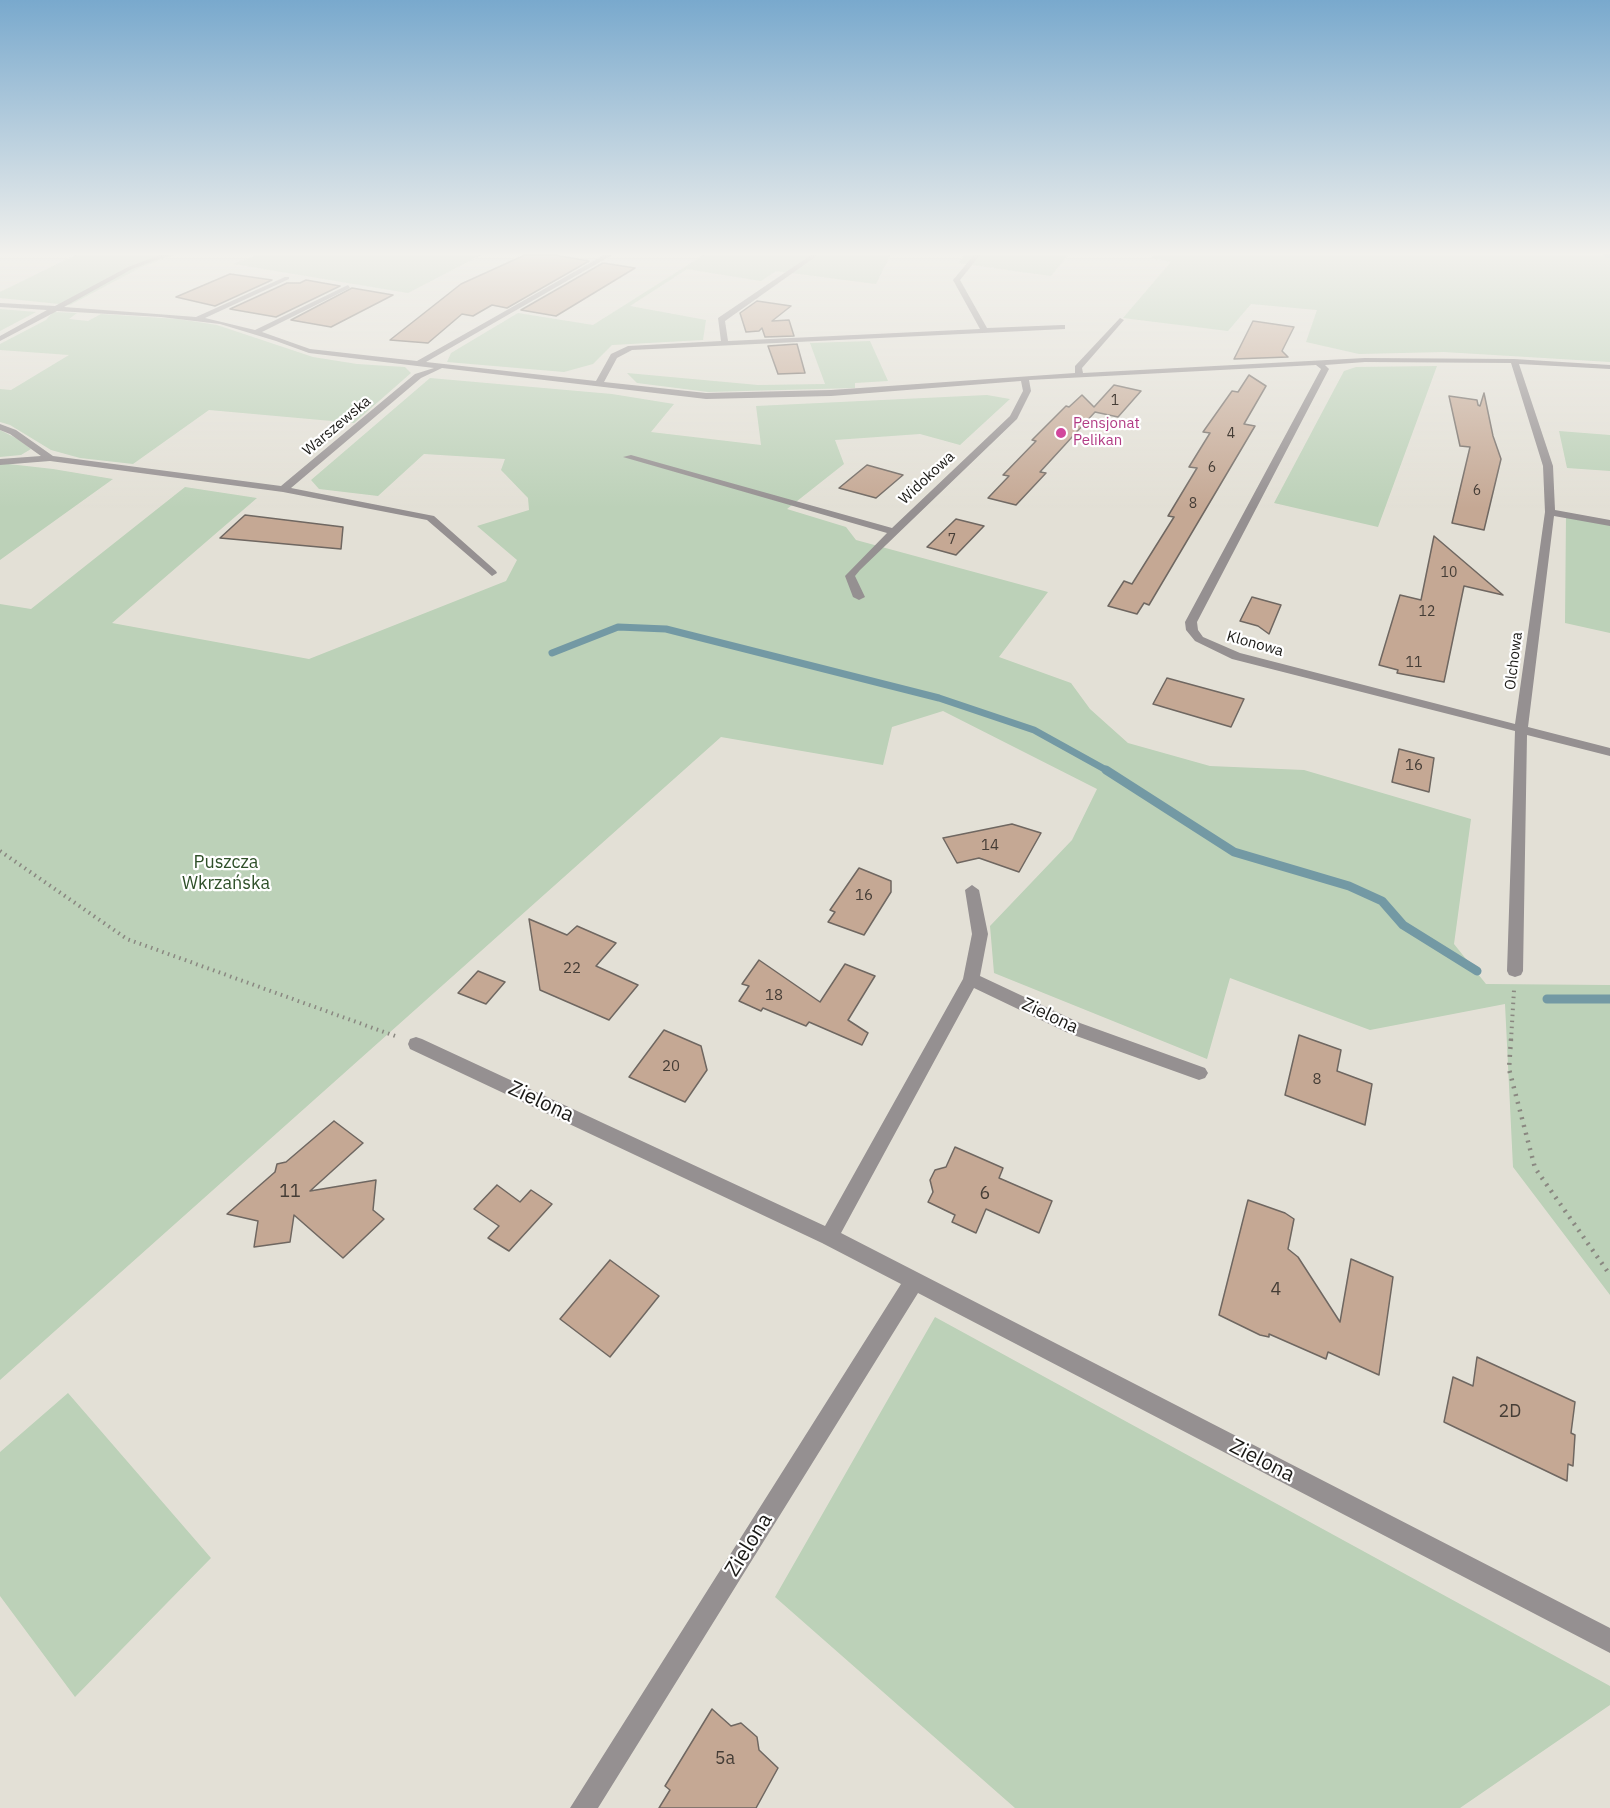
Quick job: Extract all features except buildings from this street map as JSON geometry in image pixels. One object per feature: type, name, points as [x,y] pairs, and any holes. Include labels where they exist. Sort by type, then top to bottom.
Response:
[{"type":"street","name":"Warszewska","points":[[277,339],[309,351],[441,368],[706,396],[831,393],[1025,378],[1318,362],[1412,359],[1514,361],[1610,367]]},
{"type":"street","points":[[417,364],[460,339]]},
{"type":"street","points":[[723,339],[724,344]]},
{"type":"street","points":[[598,385],[614,356],[630,348],[817,339]]},
{"type":"street","points":[[1079,376],[1078,368],[1103,339]]},
{"type":"street","name":"Olchowa","points":[[1514,361],[1548,466],[1550,512],[1521,729],[1515,971]]},
{"type":"street","name":"Klonowa","points":[[1318,362],[1325,369],[1191,622],[1192,630],[1199,639],[1236,656],[1610,752]]},
{"type":"street","name":"Warszewska","points":[[283,489],[418,376],[441,368]]},
{"type":"street","name":"Widokowa","points":[[859,597],[850,576],[892,531],[1014,417],[1027,391],[1025,378]]},
{"type":"street","points":[[0,427],[13,432],[50,458]]},
{"type":"street","points":[[0,462],[50,458],[283,489],[430,518],[492,573]]},
{"type":"street","points":[[628,458],[892,531]]},
{"type":"street","points":[[1550,512],[1610,523]]},
{"type":"street","points":[[829,1237],[971,979],[980,934],[972,890]]},
{"type":"street","name":"Zielona","points":[[971,979],[1074,1028],[1199,1073]]},
{"type":"street","name":"Zielona","points":[[416,1044],[829,1237],[1610,1641]]},
{"type":"street","name":"Zielona","points":[[583,1808],[914,1281]]},
{"type":"path","points":[[0,851],[127,939],[416,1044]]},
{"type":"path","points":[[1515,971],[1509,1070],[1535,1168],[1610,1275]]},
{"type":"green space","points":[[9,339],[260,339],[313,357],[357,364],[405,367],[411,373],[354,423],[209,410],[133,464],[80,458],[51,450],[10,425],[0,422],[0,389],[11,390],[69,355],[0,350],[0,344]]},
{"type":"green space","points":[[474,339],[703,339],[612,345],[593,364],[564,372],[447,362],[451,353]]},
{"type":"green space","points":[[1307,339],[1610,339],[1610,362],[1444,352],[1359,354],[1306,342]]},
{"type":"green space","points":[[870,341],[888,381],[855,383],[855,388],[708,392],[637,383],[627,373],[758,385],[825,384],[810,343]]},
{"type":"green space","points":[[1437,366],[1378,527],[1274,503],[1344,371],[1356,367]]},
{"type":"green space","name":"Puszcza Wkrzańska","points":[[430,378],[612,394],[674,404],[651,432],[761,445],[756,406],[987,395],[1010,399],[960,445],[920,434],[835,440],[844,464],[787,509],[846,527],[856,540],[1048,592],[999,657],[1071,683],[1090,709],[1128,743],[1210,766],[1304,770],[1471,819],[1454,944],[1486,984],[1610,985],[1610,1295],[1513,1167],[1505,1004],[1370,1030],[1230,978],[1207,1059],[994,973],[990,926],[1072,840],[1097,789],[943,711],[892,727],[883,765],[721,737],[0,1380],[0,604],[31,609],[185,487],[257,498],[112,623],[309,659],[506,581],[517,560],[477,526],[529,510],[528,498],[501,470],[505,459],[424,454],[378,496],[319,489],[311,480]]},
{"type":"green space","points":[[0,430],[31,449],[21,455],[0,457]]},
{"type":"green space","points":[[1559,431],[1610,435],[1610,471],[1567,468]]},
{"type":"green space","points":[[0,463],[53,469],[113,479],[0,560]]},
{"type":"green space","points":[[1566,514],[1610,522],[1610,633],[1565,623]]},
{"type":"green space","points":[[935,1317],[1610,1686],[1610,1705],[1460,1808],[1015,1808],[775,1597]]},
{"type":"green space","points":[[68,1393],[211,1558],[75,1697],[0,1596],[0,1452]]},
{"type":"waterway","points":[[552,653],[618,627],[666,629],[939,698],[1034,730],[1108,771]]},
{"type":"waterway","points":[[1106,770],[1234,852],[1349,886],[1382,901],[1403,925],[1477,971]]},
{"type":"waterway","points":[[1547,999],[1610,999]]},
{"type":"place","name":"Pensjonat Pelikan","points":[[1061,433]]}]
